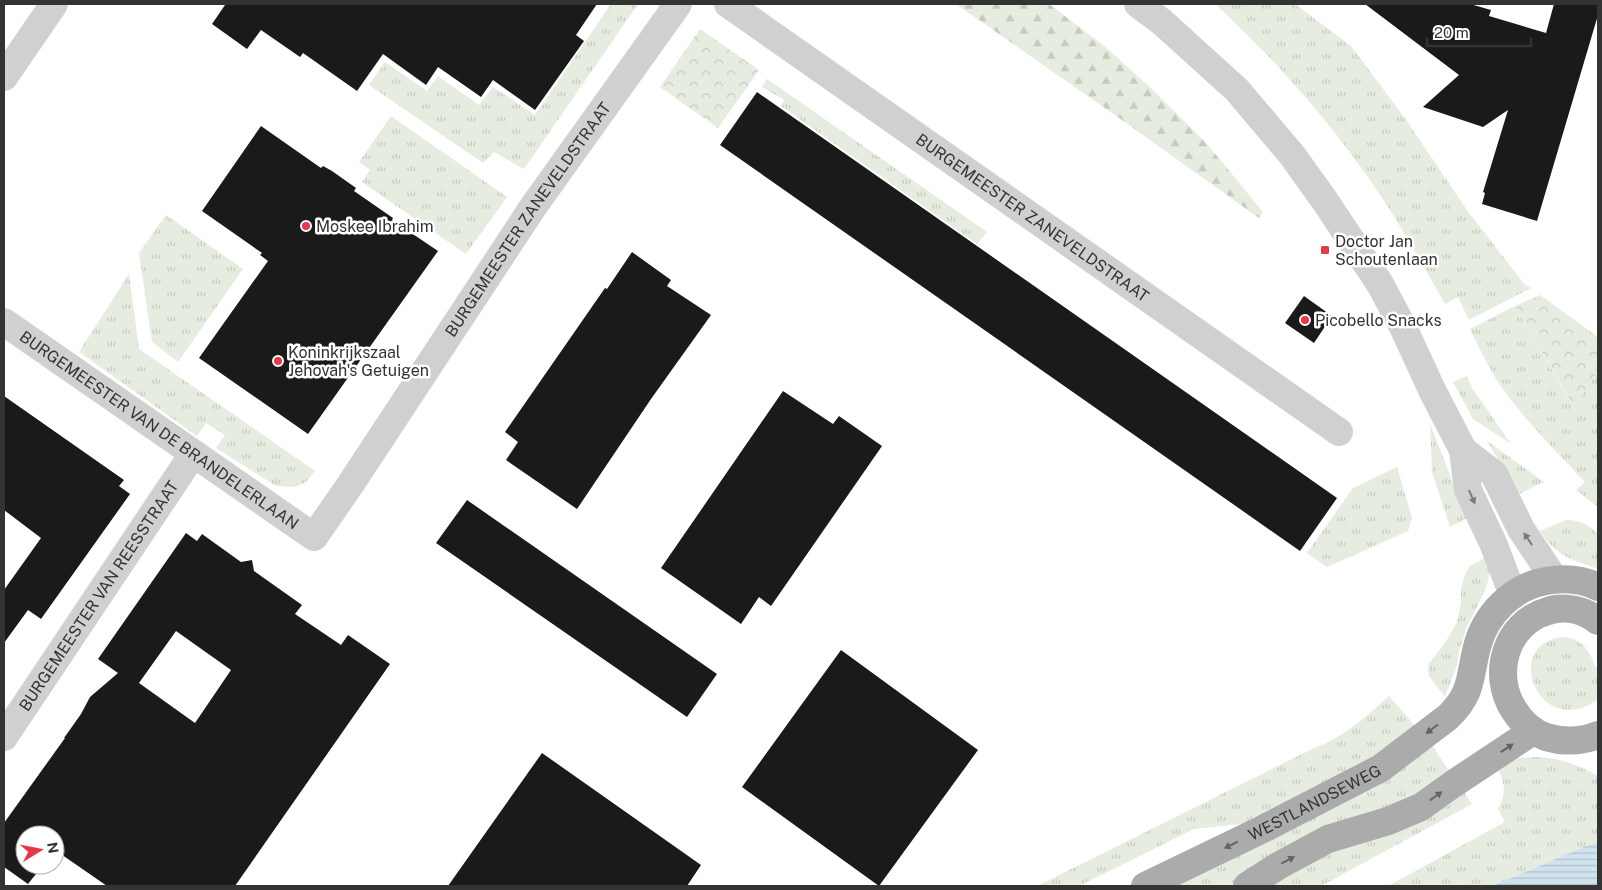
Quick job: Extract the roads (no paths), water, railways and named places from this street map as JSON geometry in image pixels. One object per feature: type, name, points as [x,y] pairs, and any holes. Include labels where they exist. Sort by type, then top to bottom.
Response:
[{"type":"main road","points":[[1524,623],[1513,595],[1532,584],[1554,580],[1579,580],[1598,587]]},
{"type":"main road","name":"WESTLANDSEWEG","points":[[1145,886],[1381,768],[1448,717],[1458,708],[1466,696],[1472,676],[1477,646],[1487,622],[1506,600],[1513,595]]},
{"type":"main road","points":[[1597,738],[1563,741],[1552,739],[1533,731],[1518,716],[1511,705],[1504,681],[1502,665],[1506,649],[1514,634],[1524,623],[1542,612],[1561,608],[1573,609],[1585,613],[1598,621]]},
{"type":"main road","points":[[1247,886],[1278,866],[1328,839],[1388,821],[1421,807],[1533,731]]},
{"type":"street","points":[[4,77],[54,4]]},
{"type":"street","name":"BURGEMEESTER ZANEVELDSTRAAT","points":[[314,537],[533,207],[678,4]]},
{"type":"street","name":"BURGEMEESTER ZANEVELDSTRAAT","points":[[728,4],[1339,432]]},
{"type":"street","points":[[1138,4],[1162,22],[1236,90],[1292,155],[1320,194],[1384,292],[1463,450],[1468,490],[1493,542],[1513,595]]},
{"type":"street","name":"BURGEMEESTER VAN DE BRANDELERLAAN","points":[[4,322],[314,537]]},
{"type":"street","points":[[1463,450],[1494,474],[1521,529],[1554,580]]},
{"type":"street","name":"BURGEMEESTER VAN REESSTRAAT","points":[[4,737],[193,454]]},
{"type":"water","points":[[1598,841],[1597,886],[1492,886]]},
{"type":"place","name":"Moskee Ibrahim","points":[[306,226]]},
{"type":"place","name":"Doctor Jan Schoutenlaan","points":[[1325,250]]},
{"type":"place","name":"Picobello Snacks","points":[[1305,320]]},
{"type":"place","name":"Koninkrijkszaal Jehovah's Getuigen","points":[[278,361]]}]
